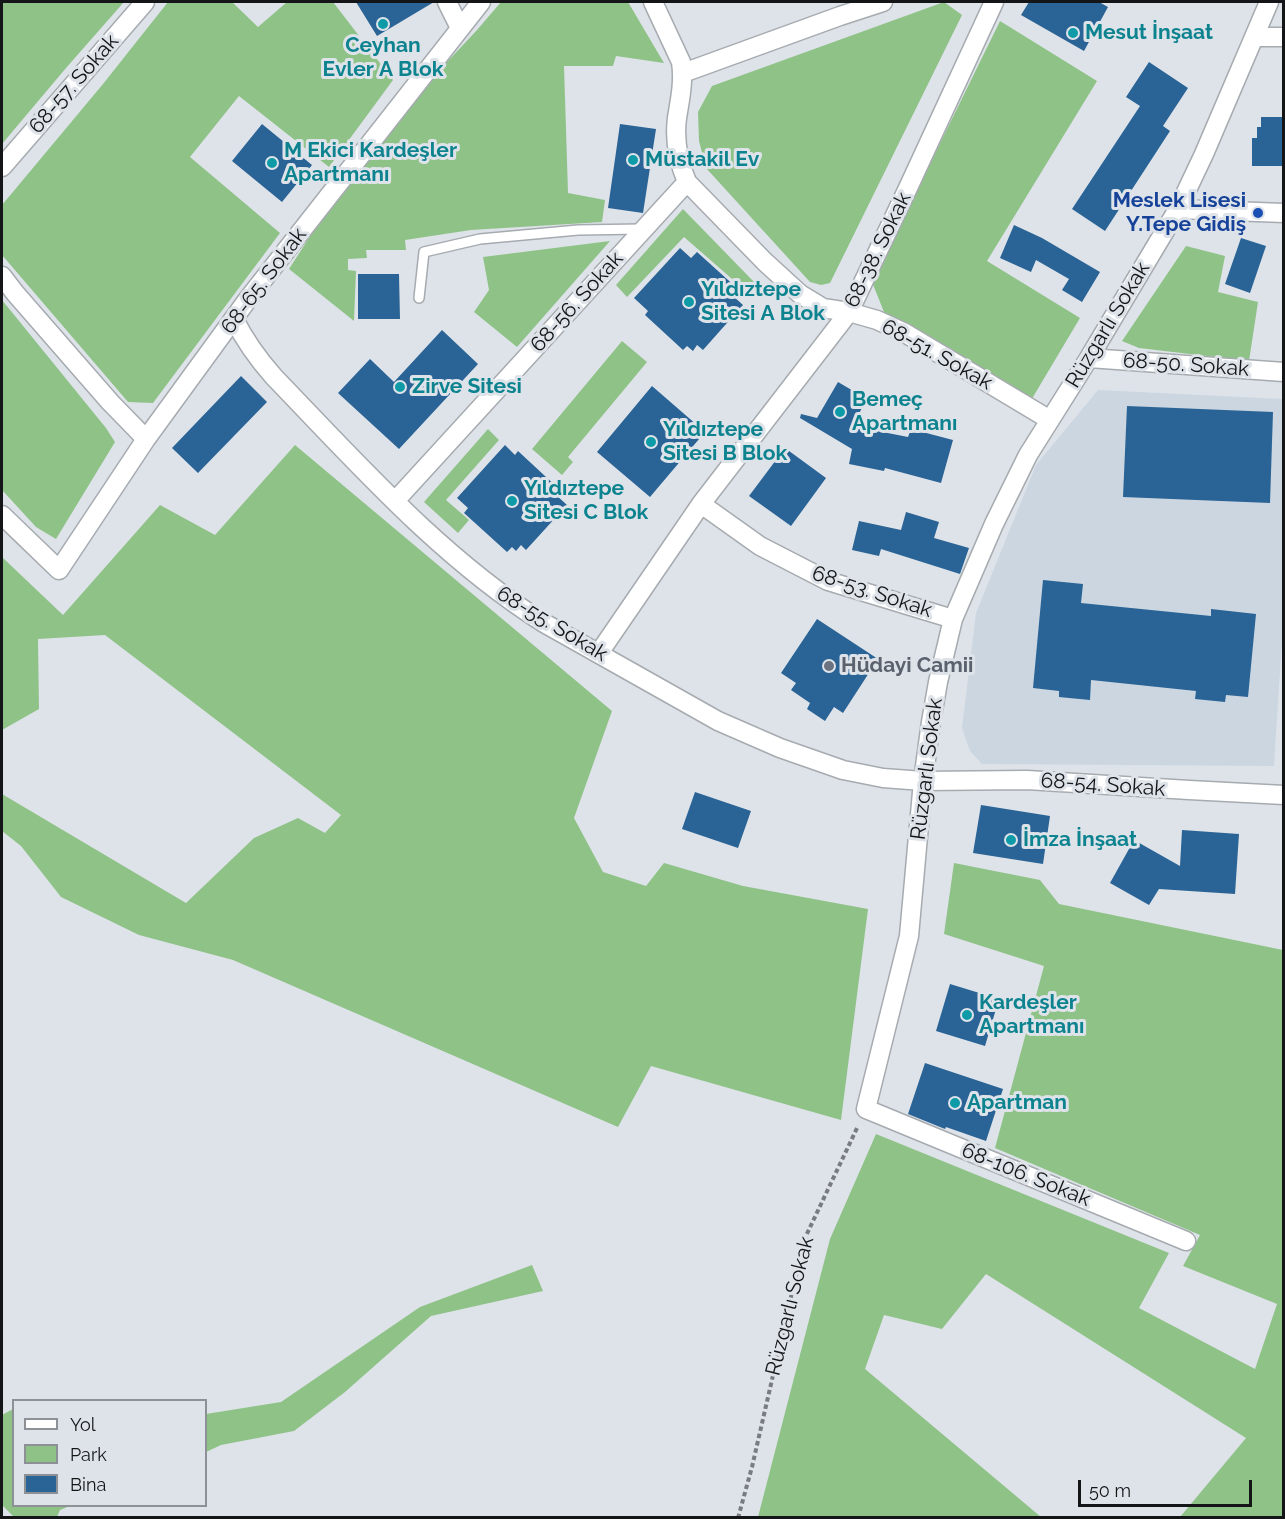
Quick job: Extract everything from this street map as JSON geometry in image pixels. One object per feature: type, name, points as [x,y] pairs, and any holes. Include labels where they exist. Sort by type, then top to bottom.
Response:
[{"type":"street","name":"68-57. Sokak","points":[[2,167],[145,2]]},
{"type":"street","points":[[447,2],[460,28]]},
{"type":"street","name":"68-65. Sokak","points":[[2,515],[59,570],[146,439],[248,298],[481,2]]},
{"type":"street","points":[[653,2],[681,62],[683,73],[676,135],[677,153],[687,182]]},
{"type":"street","points":[[683,73],[883,2]]},
{"type":"street","name":"68-38. Sokak","points":[[599,653],[701,504],[849,312],[994,2]]},
{"type":"street","name":"Rüzgarlı Sokak","points":[[866,1108],[909,936],[923,781],[931,722],[953,619],[1028,455],[1178,209],[1269,2]]},
{"type":"street","points":[[1255,37],[1284,38]]},
{"type":"street","name":"68-51. Sokak","points":[[687,182],[765,262],[800,294],[823,308],[877,320],[905,333],[1050,420]]},
{"type":"street","name":"68-56. Sokak","points":[[395,501],[687,182]]},
{"type":"street","points":[[1178,209],[1284,213]]},
{"type":"street","points":[[2,276],[110,402],[146,439]]},
{"type":"street","name":"68-55. Sokak","points":[[234,319],[244,340],[258,359],[395,501],[489,586],[516,605],[718,721],[780,748],[843,770],[883,778],[923,781]]},
{"type":"street","name":"68-50. Sokak","points":[[1089,358],[1284,372]]},
{"type":"street","name":"68-53. Sokak","points":[[701,504],[760,546],[828,581],[953,619]]},
{"type":"street","name":"68-54. Sokak","points":[[923,781],[1027,780],[1284,795]]},
{"type":"street","name":"68-106. Sokak","points":[[866,1108],[1186,1240]]},
{"type":"lane","points":[[419,298],[424,252],[480,239],[578,230],[644,229]]},
{"type":"path","name":"Rüzgarlı Sokak","points":[[738,1518],[752,1467],[804,1240],[866,1108]]},
{"type":"shaded area","points":[[1098,390],[1283,399],[1284,608],[1274,766],[982,764],[970,751],[962,728],[976,613],[1036,465]]},
{"type":"green space","points":[[2,2],[124,2],[2,144]]},
{"type":"green space","points":[[168,2],[232,2],[258,27],[287,2],[333,2],[393,80],[329,167],[239,96],[190,157],[280,233],[153,403],[128,402],[2,255],[2,205]]},
{"type":"green space","points":[[501,2],[628,2],[664,63],[616,56],[613,66],[564,66],[568,193],[605,200],[602,222],[471,230],[405,240],[406,250],[366,250],[367,258],[348,259],[348,270],[356,271],[354,321],[289,269],[325,213],[432,78]]},
{"type":"green space","points":[[944,2],[962,15],[830,283],[821,285],[810,282],[706,168],[699,141],[698,112],[712,86]]},
{"type":"green space","points":[[1000,21],[1097,81],[987,261],[1080,318],[1030,402],[886,317],[872,282]]},
{"type":"green space","points":[[683,209],[756,284],[747,292],[684,237],[627,297],[616,285]]},
{"type":"green space","points":[[610,241],[517,347],[474,312],[489,290],[483,257]]},
{"type":"green space","points":[[1186,246],[1225,256],[1218,292],[1258,302],[1249,361],[1139,348],[1122,341]]},
{"type":"green space","points":[[2,300],[115,442],[56,539],[36,527],[2,490]]},
{"type":"green space","points":[[622,341],[647,362],[568,457],[573,462],[562,475],[532,449]]},
{"type":"green space","points":[[488,429],[499,440],[446,500],[469,520],[458,533],[424,502]]},
{"type":"green space","points":[[295,445],[612,711],[574,818],[603,872],[646,886],[664,863],[743,886],[868,909],[841,1120],[651,1066],[618,1127],[233,960],[139,935],[61,897],[21,846],[2,831],[2,794],[186,903],[254,838],[298,818],[325,833],[341,815],[105,635],[38,639],[39,709],[2,730],[2,557],[63,615],[160,505],[215,535]]},
{"type":"green space","points":[[954,863],[1040,880],[1059,904],[1283,950],[1283,1517],[1180,1517],[1246,1438],[986,1274],[942,1329],[884,1315],[865,1369],[1041,1517],[758,1517],[830,1239],[876,1134],[1169,1253],[1139,1308],[1255,1369],[1277,1304],[1183,1266],[1200,1235],[995,1148],[1044,966],[944,934]]},
{"type":"green space","points":[[532,1265],[543,1291],[431,1316],[345,1392],[294,1431],[221,1445],[207,1452],[207,1414],[281,1402],[420,1307]]},
{"type":"green space","points":[[12,1410],[12,1507],[68,1507],[60,1510],[57,1517],[14,1517],[2,1505],[2,1415]]},
{"type":"building","name":"Ceyhan Evler A Blok","points":[[356,2],[434,2],[377,36]]},
{"type":"building","name":"Mesut İnşaat","points":[[1029,2],[1099,2],[1108,7],[1084,51],[1021,15]]},
{"type":"building","points":[[1149,62],[1188,88],[1163,126],[1170,131],[1105,231],[1072,209],[1140,106],[1126,97]]},
{"type":"building","points":[[1261,117],[1284,117],[1284,166],[1252,166],[1252,138],[1257,138],[1257,127],[1261,127]]},
{"type":"building","name":"M Ekici Kardeşler Apartmanı","points":[[262,124],[312,165],[282,202],[232,161]]},
{"type":"building","name":"Müstakil Ev","points":[[620,124],[656,129],[643,213],[608,208]]},
{"type":"building","points":[[1014,225],[1042,238],[1100,272],[1082,302],[1062,290],[1069,279],[1036,260],[1031,272],[1000,258]]},
{"type":"building","points":[[1241,238],[1266,246],[1250,293],[1225,284]]},
{"type":"building","name":"Yıldıztepe Sitesi A Blok","points":[[680,248],[691,258],[697,252],[738,289],[732,295],[743,305],[703,350],[697,345],[693,351],[687,346],[683,350],[645,315],[648,311],[634,298]]},
{"type":"building","points":[[358,274],[399,274],[400,319],[358,319]]},
{"type":"building","name":"Zirve Sitesi","points":[[442,330],[478,364],[399,449],[338,393],[370,359],[394,382]]},
{"type":"building","points":[[241,376],[267,402],[198,473],[172,448]]},
{"type":"building","points":[[838,382],[867,399],[852,426],[908,437],[911,429],[953,440],[941,483],[885,468],[884,471],[849,464],[852,449],[800,418],[801,414],[817,418]]},
{"type":"building","name":"Yıldıztepe Sitesi B Blok","points":[[652,386],[705,432],[650,497],[597,452]]},
{"type":"building","points":[[1127,406],[1273,412],[1270,503],[1123,497]]},
{"type":"building","name":"Yıldıztepe Sitesi C Blok","points":[[505,445],[515,455],[518,451],[559,489],[555,494],[567,505],[526,550],[521,545],[516,551],[512,547],[507,552],[464,513],[468,508],[457,498]]},
{"type":"building","points":[[785,448],[826,478],[791,526],[749,496]]},
{"type":"building","points":[[906,512],[939,522],[934,538],[969,548],[960,574],[881,549],[879,556],[852,550],[859,521],[901,530]]},
{"type":"building","points":[[1043,580],[1083,584],[1081,603],[1211,616],[1211,609],[1256,614],[1248,697],[1226,695],[1225,702],[1195,699],[1196,691],[1091,680],[1090,700],[1059,697],[1059,691],[1033,688]]},
{"type":"building","name":"Hüdayi Camii","points":[[817,619],[878,659],[843,713],[834,707],[825,721],[807,709],[810,703],[791,690],[796,683],[781,673]]},
{"type":"building","points":[[695,792],[751,811],[738,848],[682,829]]},
{"type":"building","name":"İmza İnşaat","points":[[981,805],[1050,816],[1043,864],[973,853]]},
{"type":"building","points":[[1182,830],[1239,834],[1235,894],[1159,889],[1149,905],[1110,883],[1134,840],[1180,866]]},
{"type":"building","name":"Kardeşler Apartmanı","points":[[950,984],[999,999],[985,1046],[936,1031]]},
{"type":"building","name":"Apartman","points":[[925,1063],[1003,1089],[986,1141],[946,1127],[945,1129],[908,1114]]},
{"type":"place","name":"Ceyhan Evler A Blok","points":[[383,24]]},
{"type":"place","name":"Mesut İnşaat","points":[[1073,33]]},
{"type":"place","name":"Müstakil Ev","points":[[633,160]]},
{"type":"place","name":"M Ekici Kardeşler Apartmanı","points":[[272,163]]},
{"type":"place","name":"Meslek Lisesi Y.Tepe Gidiş","points":[[1258,213]]},
{"type":"place","name":"Yıldıztepe Sitesi A Blok","points":[[689,302]]},
{"type":"place","name":"Zirve Sitesi","points":[[400,387]]},
{"type":"place","name":"Bemeç Apartmanı","points":[[840,412]]},
{"type":"place","name":"Yıldıztepe Sitesi B Blok","points":[[651,442]]},
{"type":"place","name":"Yıldıztepe Sitesi C Blok","points":[[512,501]]},
{"type":"place","name":"Hüdayi Camii","points":[[829,666]]},
{"type":"place","name":"İmza İnşaat","points":[[1011,840]]},
{"type":"place","name":"Kardeşler Apartmanı","points":[[967,1015]]},
{"type":"place","name":"Apartman","points":[[955,1103]]}]
